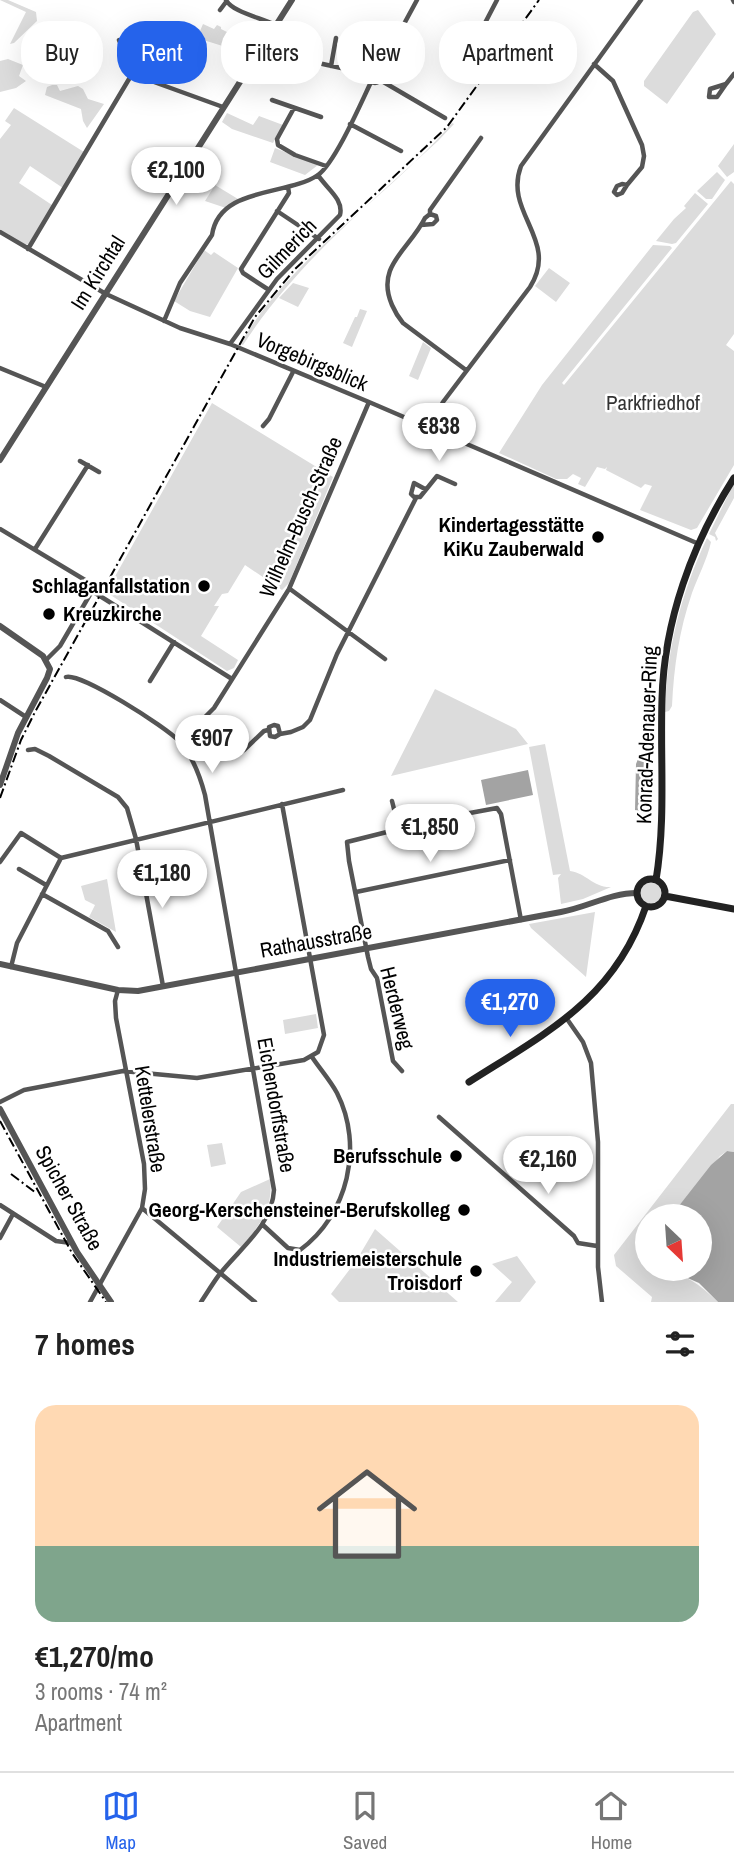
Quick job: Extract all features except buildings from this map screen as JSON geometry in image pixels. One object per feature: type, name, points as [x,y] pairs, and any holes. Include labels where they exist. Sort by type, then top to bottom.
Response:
[{"type":"main road","name":"Konrad-Adenauer-Ring","points":[[656,880],[662,819],[662,699],[666,650],[674,612],[699,544],[734,478]]},
{"type":"main road","points":[[656,880],[663,886],[665,896],[658,906],[646,906],[640,902],[637,893],[643,882],[656,880]]},
{"type":"main road","points":[[665,896],[734,909]]},
{"type":"main road","points":[[468,1082],[567,1019],[587,1000],[614,970],[632,939],[646,906]]},
{"type":"street","name":"Im Kirchtal","points":[[278,21],[292,0]]},
{"type":"street","points":[[405,21],[416,0]]},
{"type":"street","points":[[486,21],[497,0]]},
{"type":"street","points":[[430,428],[443,402],[538,273],[540,253],[517,193],[518,173],[524,160],[641,0]]},
{"type":"street","points":[[219,10],[226,1],[233,9],[267,21]]},
{"type":"street","points":[[331,66],[336,38]]},
{"type":"street","points":[[323,64],[337,67]]},
{"type":"street","points":[[594,64],[615,84],[644,151],[642,167],[627,186]]},
{"type":"street","points":[[726,84],[734,75]]},
{"type":"street","points":[[28,248],[126,84]]},
{"type":"street","points":[[160,84],[223,107]]},
{"type":"street","name":"Im Kirchtal","points":[[0,460],[238,84]]},
{"type":"street","points":[[164,321],[180,283],[212,235],[214,224],[227,210],[249,196],[288,187],[318,176],[350,124],[370,84]]},
{"type":"street","points":[[387,84],[445,118]]},
{"type":"street","points":[[272,100],[321,117]]},
{"type":"street","points":[[294,108],[277,139],[278,145],[295,155],[326,166]]},
{"type":"street","points":[[350,124],[401,151]]},
{"type":"street","points":[[466,370],[403,323],[396,314],[385,283],[390,268],[481,138]]},
{"type":"street","name":"Gilmerich","points":[[230,345],[291,263],[319,239],[342,211],[338,200],[318,176]]},
{"type":"street","points":[[269,290],[243,274],[242,269],[289,193],[288,187]]},
{"type":"street","points":[[277,211],[319,239]]},
{"type":"street","points":[[421,225],[435,223],[436,216],[430,214]]},
{"type":"street","name":"Vorgebirgsblick","points":[[0,232],[106,293],[164,321],[369,402],[699,544]]},
{"type":"street","points":[[0,368],[46,387]]},
{"type":"street","points":[[263,426],[293,372]]},
{"type":"street","name":"Wilhelm-Busch-Straße","points":[[180,742],[214,708],[289,589],[369,402]]},
{"type":"street","points":[[80,461],[99,472]]},
{"type":"street","points":[[35,550],[88,465]]},
{"type":"street","points":[[268,730],[272,737],[300,729],[310,720],[334,662],[416,498],[421,497],[437,476],[455,484]]},
{"type":"street","points":[[416,498],[410,491],[414,483],[425,489]]},
{"type":"street","points":[[0,529],[232,680]]},
{"type":"street","points":[[47,659],[60,646],[94,589]]},
{"type":"street","points":[[289,589],[385,659]]},
{"type":"street","points":[[0,626],[47,659],[50,669],[26,717],[0,785]]},
{"type":"street","points":[[150,681],[174,642]]},
{"type":"street","points":[[66,677],[73,675],[89,682],[163,727],[180,742]]},
{"type":"street","points":[[0,700],[26,717]]},
{"type":"street","points":[[244,750],[271,726],[276,725],[281,729],[280,734]]},
{"type":"street","name":"Eichendorffstraße","points":[[180,742],[198,772],[205,794],[274,1179],[273,1202],[263,1225],[221,1273],[201,1302]]},
{"type":"street","points":[[28,750],[42,752],[118,797],[130,813],[163,987]]},
{"type":"street","points":[[0,863],[21,833],[61,858],[344,790]]},
{"type":"street","points":[[392,801],[399,829],[442,816],[447,818],[497,808],[501,814],[522,920]]},
{"type":"street","points":[[0,1102],[24,1090],[127,1072],[192,1078],[294,1062],[312,1057],[321,1049],[324,1035],[282,804]]},
{"type":"street","name":"Herderweg","points":[[399,829],[347,842],[371,969],[377,978],[393,1061],[402,1072]]},
{"type":"street","points":[[11,967],[17,943],[61,858]]},
{"type":"street","points":[[356,892],[510,860]]},
{"type":"street","points":[[19,869],[46,885]]},
{"type":"street","name":"Rathausstraße","points":[[0,964],[118,990],[138,991],[522,920],[577,909],[614,895],[637,893]]},
{"type":"street","points":[[42,894],[108,931],[118,947]]},
{"type":"street","name":"Kettelerstraße","points":[[90,1302],[142,1208],[145,1171],[115,1009],[118,990]]},
{"type":"street","points":[[567,1019],[583,1042],[590,1063],[598,1142],[597,1247],[602,1302]]},
{"type":"street","points":[[263,1225],[288,1248],[299,1250],[324,1224],[344,1188],[351,1146],[346,1115],[335,1090],[312,1057]]},
{"type":"street","name":"Spicher Straße","points":[[0,1109],[71,1243],[111,1302]]},
{"type":"street","points":[[439,1117],[575,1236],[578,1242],[597,1247]]},
{"type":"street","points":[[0,1205],[56,1241],[71,1243]]},
{"type":"street","points":[[142,1208],[255,1302]]},
{"type":"street","points":[[0,1238],[13,1214]]},
{"type":"green space","points":[[0,0],[8,0],[36,12],[37,21],[22,21],[26,12]]},
{"type":"green space","points":[[698,10],[716,34],[667,104],[644,86],[644,81],[693,12]]},
{"type":"green space","points":[[21,22],[21,36],[10,44]]},
{"type":"green space","points":[[217,25],[221,27],[221,46],[207,41],[207,26],[214,29]]},
{"type":"green space","points":[[8,59],[21,64],[19,76],[22,84],[0,92],[0,61]]},
{"type":"green space","points":[[57,85],[60,91],[78,86],[83,89],[88,99],[104,104],[87,128],[81,109],[45,95],[47,87]]},
{"type":"green space","points":[[14,108],[84,152],[63,188],[30,166],[19,183],[52,205],[29,244],[25,245],[0,230],[0,139],[11,125],[5,121]]},
{"type":"green space","points":[[227,113],[253,125],[259,116],[283,125],[273,143],[232,129],[222,122]]},
{"type":"green space","points":[[452,123],[454,124],[438,141],[410,166]]},
{"type":"green space","points":[[734,144],[734,172],[727,177],[718,166]]},
{"type":"green space","points":[[275,148],[318,165],[305,175],[270,162]]},
{"type":"green space","points":[[717,172],[725,180],[712,199],[706,199],[697,191]]},
{"type":"green space","name":"Parkfriedhof","points":[[731,181],[734,184],[734,334],[726,345],[734,351],[734,465],[697,528],[691,530],[640,510],[652,486],[645,484],[641,488],[606,470],[607,467],[597,467],[585,487],[578,484],[581,478],[573,474],[567,479],[556,479],[499,453],[542,385],[653,245],[672,248],[562,383],[564,385]]},
{"type":"green space","points":[[215,185],[238,199],[226,208],[205,201]]},
{"type":"green space","points":[[695,193],[708,204],[676,243],[656,241],[686,208],[684,206]]},
{"type":"green space","points":[[361,211],[309,262],[263,316],[243,345],[240,344],[262,311],[287,282],[313,254]]},
{"type":"green space","points":[[204,250],[211,255],[214,252],[238,268],[210,317],[190,311],[174,301]]},
{"type":"green space","points":[[549,268],[570,283],[556,302],[535,286]]},
{"type":"green space","points":[[293,283],[309,288],[298,307],[279,298]]},
{"type":"green space","points":[[360,309],[367,311],[352,347],[343,343]]},
{"type":"green space","points":[[423,342],[431,348],[418,380],[409,376]]},
{"type":"green space","points":[[212,403],[333,477],[289,583],[282,590],[245,565],[228,593],[222,594],[214,606],[219,606],[201,636],[238,660],[234,668],[227,671],[109,594],[108,589]]},
{"type":"green space","points":[[734,483],[734,498],[715,533],[718,539],[716,541],[715,537],[709,534]]},
{"type":"green space","points":[[707,538],[711,542],[687,607],[680,635],[672,706],[665,712],[672,644],[682,602]]},
{"type":"green space","points":[[435,689],[516,729],[528,744],[391,776]]},
{"type":"green space","points":[[545,744],[570,871],[605,887],[611,887],[583,899],[561,904],[558,878],[561,874],[553,875],[529,747]]},
{"type":"green space","points":[[107,879],[116,932],[89,917],[95,905],[85,900],[81,886]]},
{"type":"green space","points":[[651,882],[659,885],[662,893],[659,901],[651,904],[643,901],[640,893],[643,885]]},
{"type":"green space","points":[[595,912],[586,977],[529,924]]},
{"type":"green space","points":[[316,1014],[318,1028],[285,1034],[283,1020]]},
{"type":"green space","points":[[731,1104],[734,1104],[734,1152],[727,1151],[720,1156],[681,1204],[654,1204]]},
{"type":"green space","points":[[222,1143],[226,1164],[211,1167],[207,1145]]},
{"type":"green space","points":[[270,1179],[270,1199],[264,1216],[241,1247],[217,1227],[241,1192]]},
{"type":"green space","points":[[635,1228],[635,1281],[691,1281],[718,1302],[651,1302],[652,1297],[616,1266],[614,1255]]},
{"type":"green space","points":[[375,1229],[458,1302],[339,1302],[331,1294],[356,1261]]},
{"type":"green space","points":[[517,1256],[536,1282],[520,1302],[495,1302],[512,1282],[492,1264]]},
{"type":"shaded area","points":[[643,756],[646,760],[647,806],[643,813],[635,810],[636,764]]},
{"type":"shaded area","points":[[528,770],[533,795],[486,805],[481,780]]},
{"type":"shaded area","points":[[727,1151],[734,1152],[734,1302],[718,1302],[694,1281],[712,1281],[712,1204],[680,1204],[711,1165]]},
{"type":"railway","points":[[0,798],[21,740],[35,712],[255,317],[295,269],[447,127],[539,0]]},
{"type":"railway","points":[[0,1121],[72,1253],[106,1302]]},
{"type":"railway","points":[[11,1174],[36,1193]]},
{"type":"place","name":"Kindertagesstätte KiKu Zauberwald","points":[[598,537]]},
{"type":"place","name":"Schlaganfallstation","points":[[204,586]]},
{"type":"place","name":"Kreuzkirche","points":[[49,614]]},
{"type":"place","name":"Berufsschule","points":[[456,1156]]},
{"type":"place","name":"Georg-Kerschensteiner-Berufskolleg","points":[[464,1210]]},
{"type":"place","name":"Industriemeisterschule Troisdorf","points":[[476,1271]]}]
